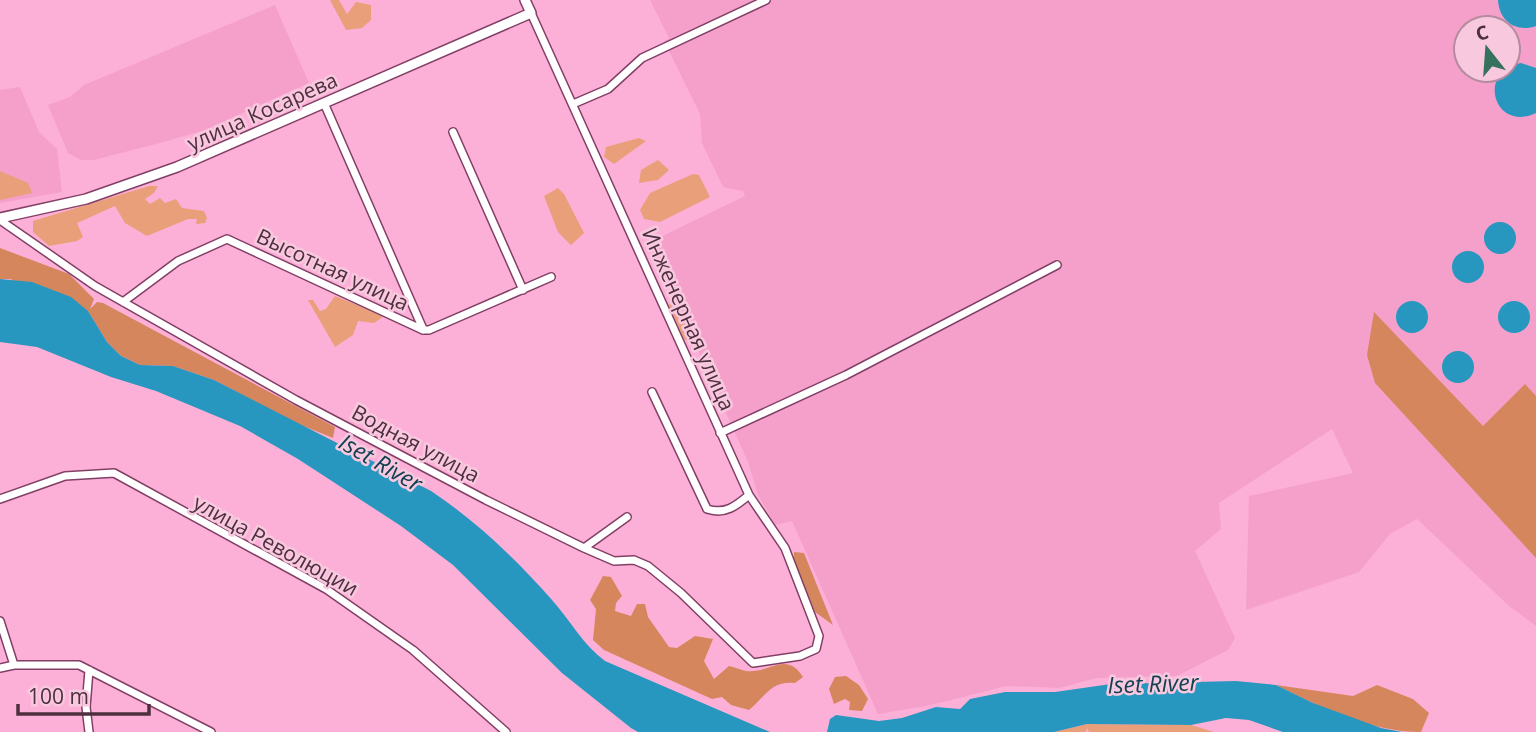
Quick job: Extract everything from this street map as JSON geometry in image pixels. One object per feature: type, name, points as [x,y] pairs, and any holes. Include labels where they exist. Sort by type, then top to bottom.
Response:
[{"type":"street","name":"Инженерная улица","points":[[525,0],[749,495],[785,548],[819,636],[816,649]]},
{"type":"street","points":[[573,104],[608,89],[642,58],[766,0]]},
{"type":"street","name":"улица Косарева","points":[[0,219],[79,201],[139,181],[531,13]]},
{"type":"street","points":[[324,103],[423,330],[429,330],[551,277]]},
{"type":"street","points":[[453,132],[523,290]]},
{"type":"street","name":"Водная улица","points":[[0,219],[123,302],[306,405],[486,500],[584,548],[614,561],[634,560],[648,566],[681,593],[753,663],[800,656],[816,649]]},
{"type":"street","name":"Высотная улица","points":[[123,302],[178,261],[227,239],[423,330]]},
{"type":"street","points":[[720,433],[846,375],[1057,265]]},
{"type":"street","points":[[652,392],[707,509],[718,513],[734,508],[749,495]]},
{"type":"street","name":"улица Революции","points":[[0,499],[65,476],[114,473],[326,589],[413,650],[506,732]]},
{"type":"street","points":[[584,548],[627,517]]},
{"type":"street","points":[[0,621],[14,665]]},
{"type":"street","points":[[0,668],[14,665],[79,665],[211,732]]},
{"type":"street","points":[[89,670],[86,706],[89,732]]},
{"type":"shaded area","points":[[330,0],[339,0],[347,14],[356,2],[371,5],[371,20],[362,28],[346,30]]},
{"type":"shaded area","points":[[650,0],[1536,0],[1536,626],[1509,606],[1417,519],[1390,534],[1359,572],[1246,610],[1249,496],[1353,473],[1332,429],[1219,503],[1221,529],[1195,551],[1235,638],[1228,650],[1177,676],[1097,678],[1059,688],[1007,686],[927,706],[878,714],[792,521],[775,525],[758,495],[748,462],[696,346],[701,343],[700,333],[696,326],[688,324],[650,242],[745,196],[743,191],[723,187],[702,143],[700,114],[664,41],[669,38]]},
{"type":"shaded area","points":[[275,5],[309,83],[205,130],[94,160],[81,160],[68,153],[48,105],[70,97],[84,85]]},
{"type":"shaded area","points":[[20,87],[39,132],[57,149],[62,192],[0,203],[0,90]]},
{"type":"shaded area","points":[[639,138],[646,141],[614,164],[604,157],[606,147]]},
{"type":"shaded area","points":[[658,160],[669,170],[658,180],[639,183],[641,170]]},
{"type":"shaded area","points":[[0,171],[28,183],[32,193],[0,200]]},
{"type":"shaded area","points":[[693,174],[699,175],[710,197],[660,222],[644,219],[640,210],[650,193]]},
{"type":"shaded area","points":[[149,186],[158,186],[154,193],[145,199],[150,204],[160,198],[165,203],[176,199],[182,208],[204,211],[207,218],[205,223],[196,224],[197,219],[188,219],[147,236],[125,223],[115,206],[77,223],[83,237],[77,241],[49,246],[33,232],[33,221]]},
{"type":"shaded area","points":[[558,188],[564,194],[584,233],[571,245],[558,232],[544,196]]},
{"type":"shaded area","points":[[0,248],[69,274],[94,299],[90,309],[97,302],[103,303],[335,427],[333,438],[296,423],[214,380],[173,366],[140,365],[121,356],[107,342],[88,311],[10,279],[0,279]]},
{"type":"shaded area","points":[[335,296],[384,316],[374,323],[358,321],[353,335],[335,347],[308,300],[313,300],[320,311],[326,309]]},
{"type":"shaded area","points":[[675,299],[687,325],[696,328],[698,338],[688,341],[684,339],[669,305]]},
{"type":"shaded area","points":[[1374,312],[1483,426],[1525,384],[1536,396],[1536,558],[1375,383],[1367,355]]},
{"type":"shaded area","points":[[794,552],[804,553],[833,625],[815,612],[794,562]]},
{"type":"shaded area","points":[[603,576],[611,577],[622,596],[616,603],[615,611],[631,616],[637,604],[645,604],[648,617],[669,647],[677,648],[695,636],[713,639],[704,661],[714,679],[729,666],[755,671],[784,664],[797,669],[803,677],[795,683],[780,684],[769,690],[749,710],[731,705],[722,697],[712,699],[604,650],[593,640],[596,609],[590,600]]},
{"type":"shaded area","points":[[846,676],[859,685],[868,699],[862,711],[849,710],[850,702],[845,699],[834,704],[829,689],[835,677]]},
{"type":"shaded area","points":[[1276,685],[1353,696],[1377,685],[1413,699],[1429,713],[1421,732],[1383,728],[1346,717]]},
{"type":"shaded area","points":[[1087,724],[1191,725],[1214,732],[1089,732],[1087,728],[1086,732],[1054,732]]},
{"type":"water","points":[[1498,0],[1536,0],[1536,26],[1522,28],[1522,14],[1502,14]]},
{"type":"water","points":[[1522,63],[1536,68],[1536,113],[1521,117],[1510,115],[1501,108],[1496,84],[1522,84]]},
{"type":"water","points":[[1500,222],[1511,227],[1516,238],[1511,249],[1500,254],[1489,249],[1484,238],[1489,227]]},
{"type":"water","points":[[1468,251],[1479,256],[1484,267],[1479,278],[1468,283],[1457,278],[1452,267],[1457,256]]},
{"type":"water","points":[[0,279],[32,282],[71,297],[88,311],[107,342],[121,356],[140,365],[173,366],[214,380],[431,491],[464,515],[525,570],[590,648],[605,661],[770,732],[638,732],[631,728],[562,673],[453,565],[401,526],[298,459],[240,426],[156,391],[111,377],[37,347],[0,342]]},
{"type":"water","points":[[1412,301],[1423,306],[1428,317],[1423,328],[1412,333],[1401,328],[1396,317],[1401,306]]},
{"type":"water","points":[[1514,301],[1525,306],[1530,317],[1525,328],[1514,333],[1503,328],[1498,317],[1503,306]]},
{"type":"water","points":[[1458,351],[1469,356],[1474,367],[1469,378],[1458,383],[1447,378],[1442,367],[1447,356]]},
{"type":"water","name":"Iset River","points":[[1236,681],[1276,685],[1313,703],[1381,728],[1402,732],[1283,732],[1249,720],[1226,718],[1191,725],[1087,724],[1054,732],[827,732],[830,719],[836,715],[879,721],[902,718],[936,707],[960,709],[970,699],[1005,692],[1055,692],[1111,684]]}]
